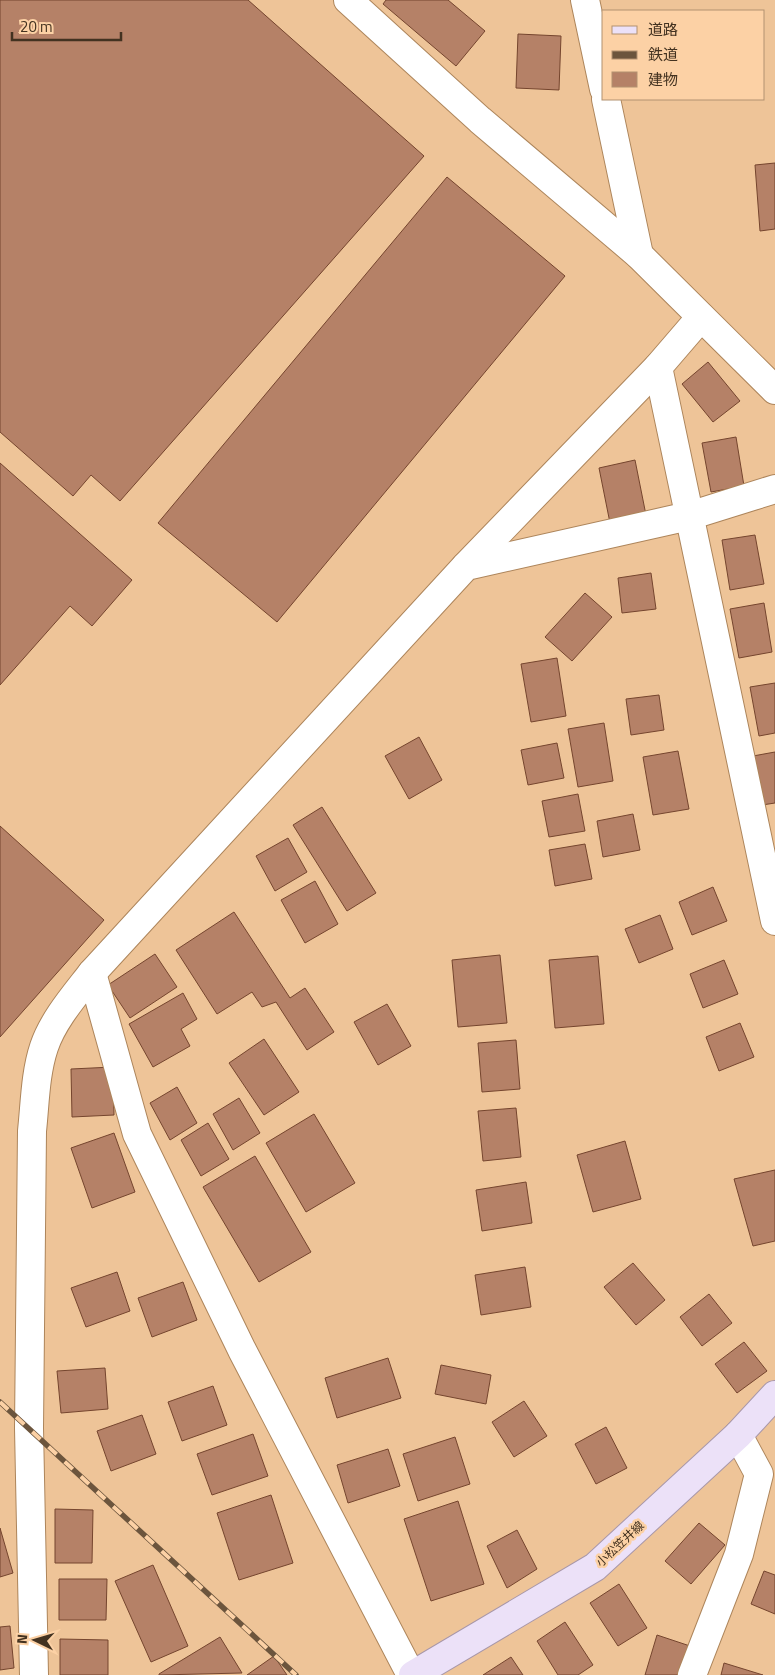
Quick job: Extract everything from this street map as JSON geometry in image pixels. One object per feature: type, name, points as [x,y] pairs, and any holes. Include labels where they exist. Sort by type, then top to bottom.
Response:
[{"type":"main road","name":"小松笠井線","points":[[412,1675],[596,1567],[738,1434],[775,1395]]},
{"type":"street","points":[[348,0],[480,120],[639,255],[775,390]]},
{"type":"street","points":[[585,0],[602,80]]},
{"type":"street","points":[[606,100],[639,255]]},
{"type":"street","points":[[34,1675],[29,1428],[32,1131],[36,1088],[44,1046],[64,1008],[92,973],[466,566],[658,367],[701,317]]},
{"type":"street","points":[[658,367],[775,921]]},
{"type":"street","points":[[466,566],[689,516],[775,489]]},
{"type":"street","points":[[92,973],[137,1134],[242,1350],[412,1675]]},
{"type":"street","points":[[692,1675],[739,1554],[760,1474],[738,1434]]},
{"type":"building","points":[[0,0],[248,0],[424,156],[120,501],[91,475],[73,496],[0,432]]},
{"type":"building","points":[[386,0],[448,0],[485,31],[456,66],[383,4]]},
{"type":"building","points":[[518,34],[561,36],[559,90],[516,88]]},
{"type":"building","points":[[775,163],[775,229],[760,231],[755,165]]},
{"type":"building","points":[[447,177],[565,276],[277,622],[158,523]]},
{"type":"building","points":[[708,362],[740,401],[713,422],[682,384]]},
{"type":"building","points":[[736,437],[744,486],[711,492],[702,443]]},
{"type":"building","points":[[635,460],[646,515],[610,523],[599,468]]},
{"type":"building","points":[[0,463],[132,580],[92,626],[70,606],[0,685]]},
{"type":"building","points":[[755,535],[764,584],[730,590],[722,540]]},
{"type":"building","points":[[651,573],[656,609],[622,613],[618,578]]},
{"type":"building","points":[[585,593],[612,617],[572,661],[545,637]]},
{"type":"building","points":[[764,603],[772,652],[739,658],[730,609]]},
{"type":"building","points":[[557,658],[566,716],[531,722],[521,664]]},
{"type":"building","points":[[775,683],[775,733],[759,736],[750,687]]},
{"type":"building","points":[[659,695],[664,730],[631,735],[626,699]]},
{"type":"building","points":[[604,723],[613,781],[578,787],[568,729]]},
{"type":"building","points":[[419,737],[442,780],[409,799],[385,756]]},
{"type":"building","points":[[557,743],[564,778],[528,785],[521,750]]},
{"type":"building","points":[[678,751],[689,809],[653,815],[643,757]]},
{"type":"building","points":[[775,752],[775,803],[762,805],[753,756]]},
{"type":"building","points":[[578,794],[585,831],[549,837],[542,801]]},
{"type":"building","points":[[322,807],[376,893],[347,911],[293,825]]},
{"type":"building","points":[[633,814],[640,850],[603,857],[597,821]]},
{"type":"building","points":[[0,826],[104,920],[0,1037]]},
{"type":"building","points":[[288,838],[307,872],[275,891],[256,856]]},
{"type":"building","points":[[585,844],[592,879],[555,886],[549,850]]},
{"type":"building","points":[[315,881],[338,924],[305,943],[281,900]]},
{"type":"building","points":[[713,887],[727,921],[692,935],[679,902]]},
{"type":"building","points":[[234,912],[290,998],[305,988],[334,1032],[307,1050],[276,1002],[262,1007],[252,992],[217,1014],[176,950]]},
{"type":"building","points":[[660,915],[673,949],[639,963],[625,929]]},
{"type":"building","points":[[155,954],[177,987],[130,1018],[108,985]]},
{"type":"building","points":[[500,955],[507,1023],[458,1027],[452,960]]},
{"type":"building","points":[[598,956],[604,1024],[555,1028],[549,960]]},
{"type":"building","points":[[724,960],[738,994],[703,1008],[690,974]]},
{"type":"building","points":[[183,993],[197,1019],[181,1029],[190,1046],[153,1067],[129,1024]]},
{"type":"building","points":[[387,1004],[411,1046],[378,1065],[354,1022]]},
{"type":"building","points":[[740,1023],[754,1057],[719,1071],[706,1037]]},
{"type":"building","points":[[264,1039],[299,1092],[264,1115],[229,1063]]},
{"type":"building","points":[[516,1040],[520,1089],[482,1092],[478,1043]]},
{"type":"building","points":[[113,1067],[114,1115],[72,1117],[71,1069]]},
{"type":"building","points":[[177,1087],[197,1123],[170,1140],[150,1103]]},
{"type":"building","points":[[239,1098],[260,1133],[233,1150],[213,1114]]},
{"type":"building","points":[[516,1108],[521,1157],[483,1161],[478,1111]]},
{"type":"building","points":[[314,1114],[355,1183],[306,1212],[266,1143]]},
{"type":"building","points":[[208,1123],[229,1159],[201,1176],[181,1140]]},
{"type":"building","points":[[114,1133],[135,1192],[92,1208],[71,1148]]},
{"type":"building","points":[[625,1141],[641,1199],[593,1212],[577,1155]]},
{"type":"building","points":[[255,1156],[311,1252],[259,1282],[203,1187]]},
{"type":"building","points":[[775,1170],[775,1241],[753,1246],[734,1179]]},
{"type":"building","points":[[526,1182],[532,1223],[482,1231],[476,1190]]},
{"type":"building","points":[[633,1263],[665,1300],[636,1325],[604,1287]]},
{"type":"building","points":[[525,1267],[531,1307],[481,1315],[475,1275]]},
{"type":"building","points":[[117,1272],[130,1311],[86,1327],[71,1288]]},
{"type":"building","points":[[183,1282],[197,1320],[152,1337],[138,1298]]},
{"type":"building","points":[[709,1294],[732,1323],[702,1346],[680,1317]]},
{"type":"building","points":[[744,1342],[767,1371],[737,1393],[715,1364]]},
{"type":"building","points":[[388,1358],[401,1398],[337,1418],[325,1378]]},
{"type":"building","points":[[441,1365],[491,1375],[486,1404],[435,1394]]},
{"type":"building","points":[[105,1368],[108,1409],[61,1413],[57,1371]]},
{"type":"building","points":[[213,1386],[227,1425],[182,1441],[168,1402]]},
{"type":"building","points":[[524,1401],[547,1436],[514,1457],[492,1422]]},
{"type":"building","points":[[142,1415],[156,1454],[111,1471],[97,1431]]},
{"type":"building","points":[[606,1427],[627,1468],[596,1484],[575,1444]]},
{"type":"building","points":[[253,1434],[268,1476],[212,1495],[197,1454]]},
{"type":"building","points":[[455,1437],[470,1484],[418,1501],[403,1454]]},
{"type":"building","points":[[388,1449],[400,1486],[348,1503],[337,1465]]},
{"type":"building","points":[[271,1495],[293,1563],[239,1580],[217,1513]]},
{"type":"building","points":[[458,1501],[484,1584],[431,1601],[404,1519]]},
{"type":"building","points":[[55,1509],[93,1510],[92,1563],[55,1563]]},
{"type":"building","points":[[699,1523],[725,1545],[691,1584],[665,1561]]},
{"type":"building","points":[[0,1528],[13,1573],[0,1577]]},
{"type":"building","points":[[517,1530],[537,1569],[507,1588],[487,1546]]},
{"type":"building","points":[[153,1565],[188,1646],[151,1662],[115,1581]]},
{"type":"building","points":[[764,1571],[775,1575],[775,1614],[751,1604]]},
{"type":"building","points":[[59,1579],[107,1579],[106,1620],[59,1620]]},
{"type":"building","points":[[619,1584],[647,1628],[618,1646],[590,1603]]},
{"type":"building","points":[[565,1622],[593,1665],[578,1675],[558,1675],[537,1641]]},
{"type":"building","points":[[10,1626],[14,1668],[0,1670],[0,1627]]},
{"type":"building","points":[[657,1635],[690,1646],[681,1675],[645,1675]]},
{"type":"building","points":[[220,1637],[242,1673],[159,1675],[159,1674]]},
{"type":"building","points":[[60,1639],[108,1640],[108,1675],[60,1675]]},
{"type":"building","points":[[274,1656],[287,1675],[247,1675]]},
{"type":"building","points":[[511,1657],[523,1675],[483,1675]]},
{"type":"building","points":[[724,1663],[763,1675],[721,1675]]},
{"type":"railway","points":[[0,1402],[296,1675]]}]
